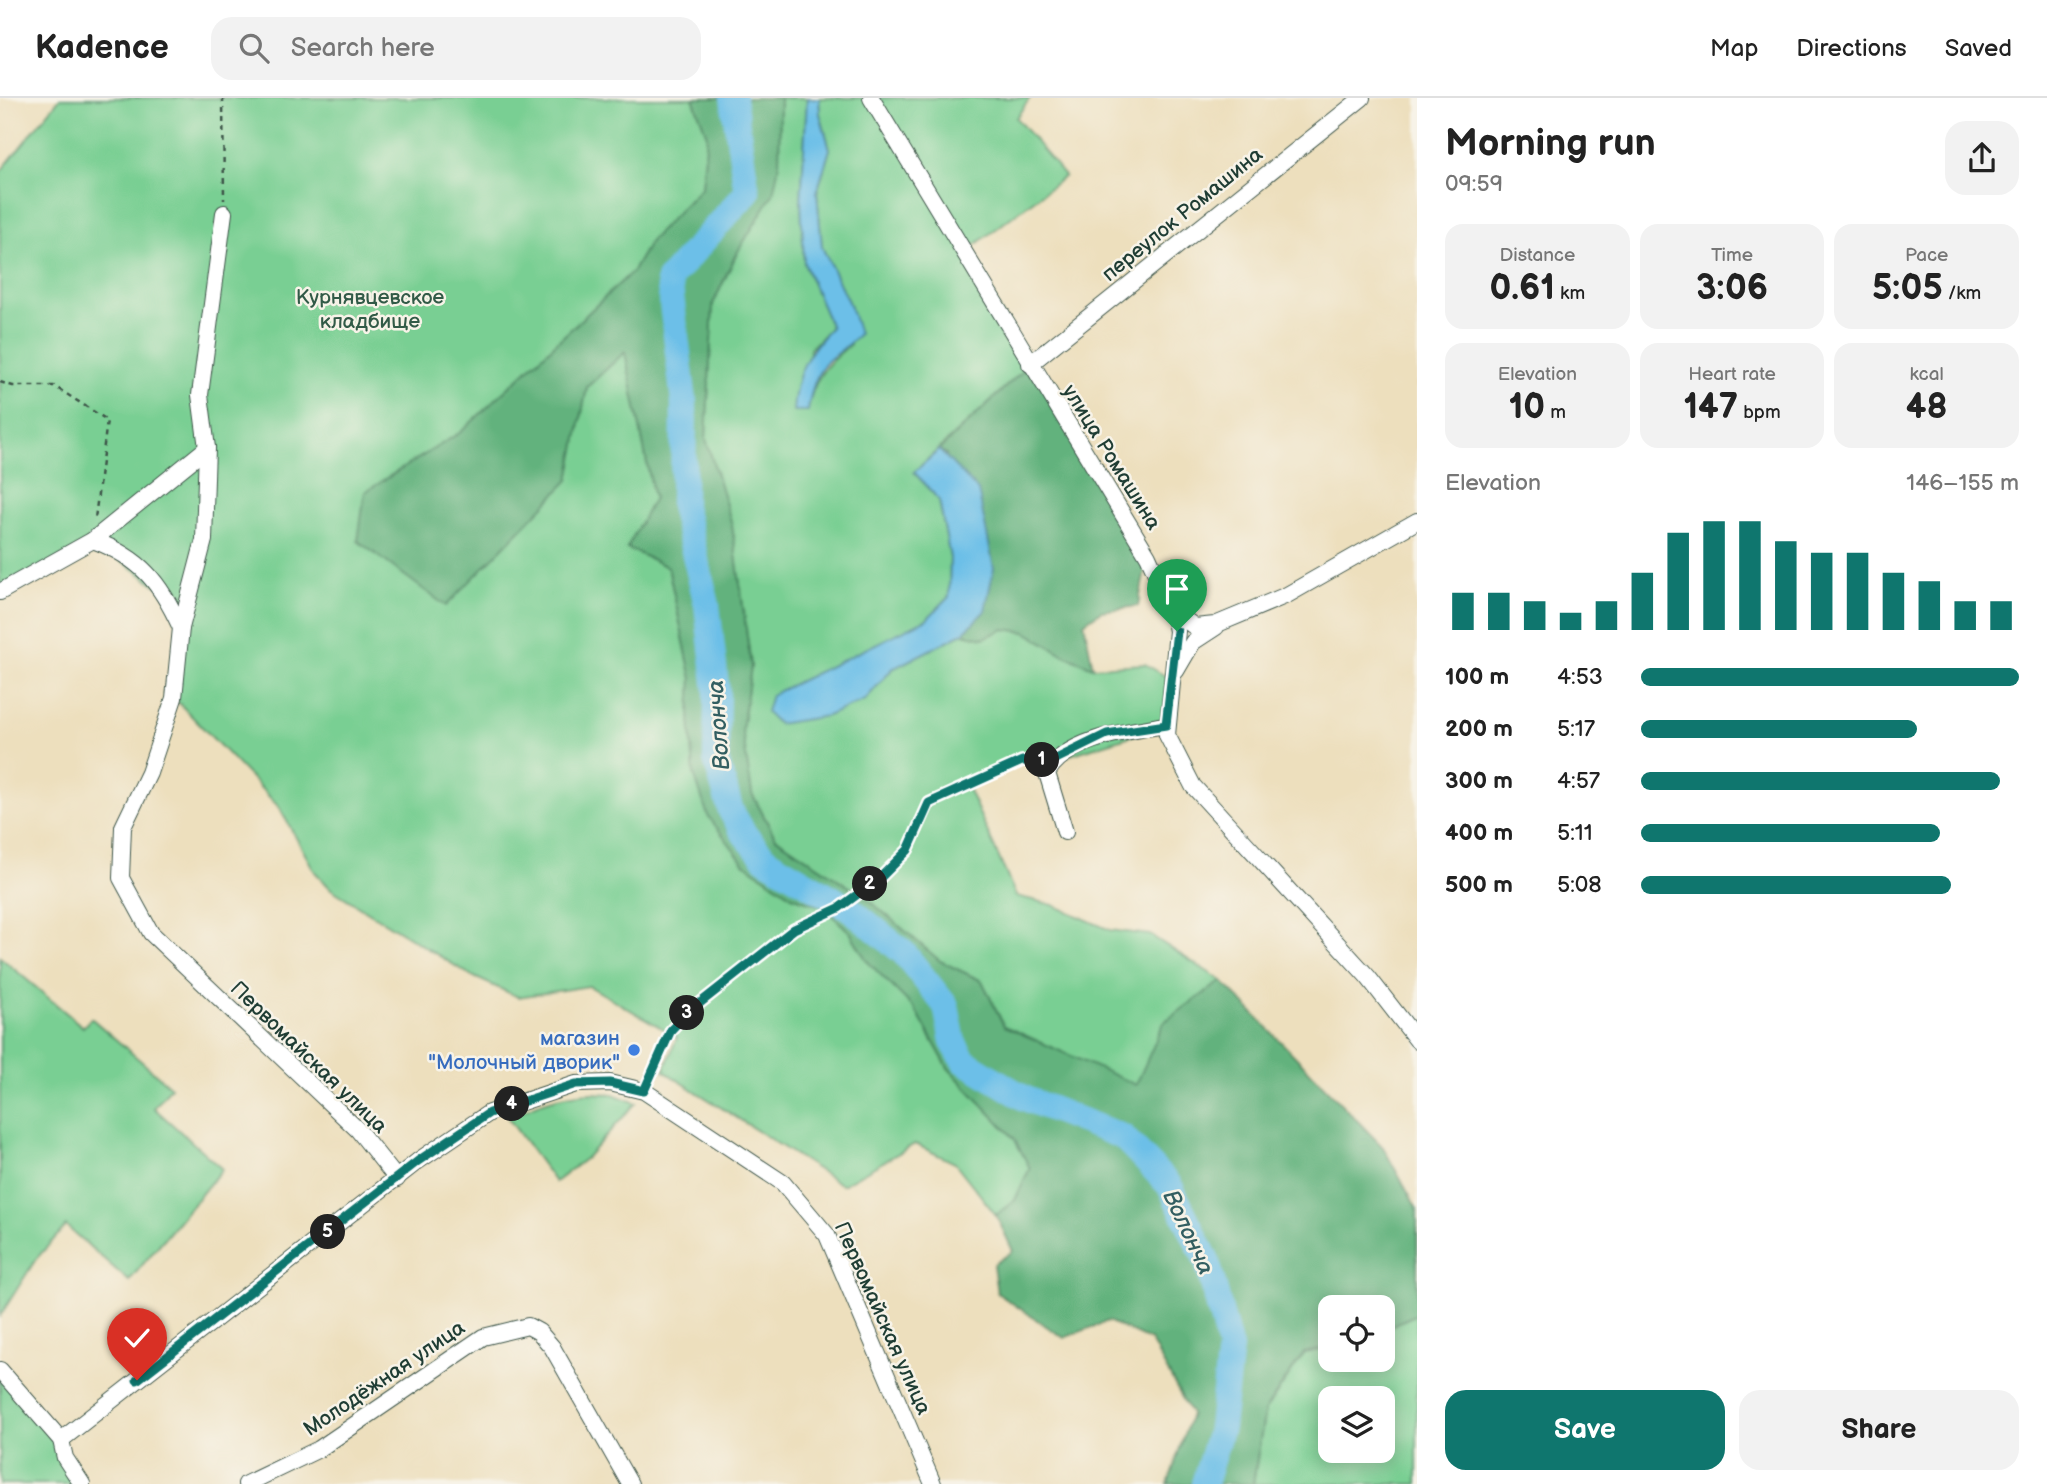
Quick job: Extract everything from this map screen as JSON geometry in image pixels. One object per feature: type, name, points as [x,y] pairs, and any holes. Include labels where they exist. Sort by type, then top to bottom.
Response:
[{"type":"street","name":"улица Ромашина","points":[[871,98],[966,251],[1030,364],[1148,556],[1173,611],[1177,631],[1166,725],[1171,749],[1193,786],[1368,977],[1417,1040]]},
{"type":"street","name":"переулок Ромашина","points":[[1030,364],[1362,98]]},
{"type":"street","name":"Первомайская улица","points":[[224,213],[200,395],[207,448],[204,540],[181,628],[174,698],[149,773],[123,827],[121,878],[151,933],[358,1130],[397,1179],[489,1113],[576,1084],[610,1083],[644,1091],[783,1183],[827,1235],[933,1484]]},
{"type":"street","points":[[0,592],[93,540],[207,448]]},
{"type":"street","points":[[1172,680],[1193,642],[1228,621],[1287,594],[1417,521]]},
{"type":"street","points":[[93,540],[123,551],[156,583],[164,591],[181,628]]},
{"type":"street","points":[[1173,611],[1195,626],[1204,628],[1228,621]]},
{"type":"street","points":[[1065,832],[1047,772],[1054,760],[1107,734],[1166,725]]},
{"type":"street","points":[[61,1440],[397,1179]]},
{"type":"street","name":"Молодёжная улица","points":[[246,1484],[319,1449],[483,1337],[528,1326],[539,1332],[552,1348],[630,1484]]},
{"type":"street","points":[[0,1370],[61,1440],[65,1458],[82,1484]]},
{"type":"path","points":[[223,98],[224,213]]},
{"type":"path","points":[[0,382],[13,386],[54,386],[107,420],[93,540]]},
{"type":"path","points":[[644,1091],[671,1030],[686,1014],[794,929],[839,908],[881,877],[908,850],[929,803],[1022,761],[1054,760]]},
{"type":"green space","name":"Курнявцевское кладбище","points":[[60,98],[693,98],[707,135],[702,187],[651,240],[633,271],[461,432],[383,480],[569,480],[587,387],[625,351],[654,499],[627,548],[668,567],[692,679],[690,716],[694,774],[792,896],[823,907],[850,932],[867,961],[915,1009],[948,1068],[1014,1138],[1030,1168],[1015,1200],[996,1215],[955,1163],[915,1144],[842,1185],[664,1071],[677,1037],[589,986],[518,997],[472,976],[331,889],[315,872],[279,807],[174,698],[181,628],[164,591],[93,540],[0,592],[0,172]]},
{"type":"green space","points":[[693,98],[780,98],[779,165],[773,194],[734,258],[713,304],[706,439],[732,525],[751,666],[742,730],[752,794],[775,837],[869,900],[940,961],[982,981],[1004,1026],[1136,1085],[1164,1022],[1222,981],[1383,1147],[1417,1209],[1417,1314],[1395,1324],[1395,1295],[1318,1295],[1318,1350],[1304,1353],[1265,1410],[1253,1484],[1168,1484],[1191,1414],[1151,1341],[1108,1321],[1064,1338],[997,1293],[993,1265],[1013,1251],[996,1215],[1015,1200],[1030,1168],[1014,1138],[948,1068],[915,1009],[867,961],[850,932],[823,907],[792,896],[744,863],[708,816],[694,774],[690,716],[692,679],[668,567],[627,548],[654,498],[625,352],[587,387],[569,480],[446,606],[358,541],[365,492],[461,432],[633,271],[651,240],[702,187],[707,135]]},
{"type":"green space","points":[[780,98],[807,98],[801,202],[804,263],[831,327],[810,349],[807,411],[821,374],[850,345],[850,306],[822,247],[817,192],[830,149],[820,114],[819,98],[1030,98],[1016,118],[1065,176],[966,252],[1030,364],[914,472],[939,500],[950,558],[949,597],[927,619],[891,639],[865,700],[892,669],[963,633],[984,638],[1004,629],[1026,632],[1065,655],[1093,667],[1145,664],[1172,680],[1166,725],[1054,760],[1022,761],[967,786],[1016,896],[1053,905],[1110,930],[1150,935],[1222,981],[1164,1022],[1137,1086],[1004,1026],[982,981],[940,961],[869,900],[775,837],[752,794],[742,730],[751,666],[732,525],[706,439],[713,304],[779,165]]},
{"type":"green space","points":[[1030,364],[1148,556],[1138,606],[1101,611],[1084,623],[1093,667],[1065,655],[1026,632],[1004,629],[984,638],[963,633],[985,611],[946,454],[939,450]]},
{"type":"green space","points":[[0,957],[83,1027],[91,1018],[171,1087],[154,1108],[222,1169],[129,1281],[66,1226],[36,1259],[0,1316]]},
{"type":"green space","points":[[590,1093],[613,1094],[636,1103],[586,1158],[555,1182],[508,1118],[548,1101]]},
{"type":"green space","points":[[1417,1314],[1417,1484],[1253,1484],[1265,1410],[1305,1353],[1318,1350],[1318,1372],[1395,1372],[1395,1324]]},
{"type":"green space","points":[[0,1370],[34,1412],[82,1484],[0,1484]]},
{"type":"water","points":[[807,98],[819,98],[820,114],[830,149],[817,192],[822,247],[850,306],[859,334],[821,369],[808,411],[793,411],[797,385],[804,365],[831,327],[804,263],[801,202]]},
{"type":"water","points":[[939,450],[978,490],[994,568],[985,611],[963,633],[892,669],[865,700],[827,716],[778,724],[766,712],[771,695],[927,619],[949,597],[950,558],[939,500],[914,472]]},
{"type":"waterway","name":"Волонча","points":[[733,98],[747,192],[669,279],[684,402],[683,506],[707,605],[717,692],[716,760],[731,811],[745,835],[767,860],[849,908],[904,953],[946,1006],[953,1042],[964,1061],[1024,1098],[1123,1137],[1170,1186],[1207,1261],[1230,1348],[1221,1427],[1204,1484]]},
{"type":"place","name":"магазин \"Молочный дворик\"","points":[[634,1050]]},
{"type":"route","points":[[137,1380],[418,1161],[489,1113],[576,1084],[610,1083],[644,1091],[671,1030],[686,1014],[794,929],[839,908],[881,877],[908,850],[929,803],[1022,761],[1054,760],[1107,734],[1166,725],[1177,631]]}]
